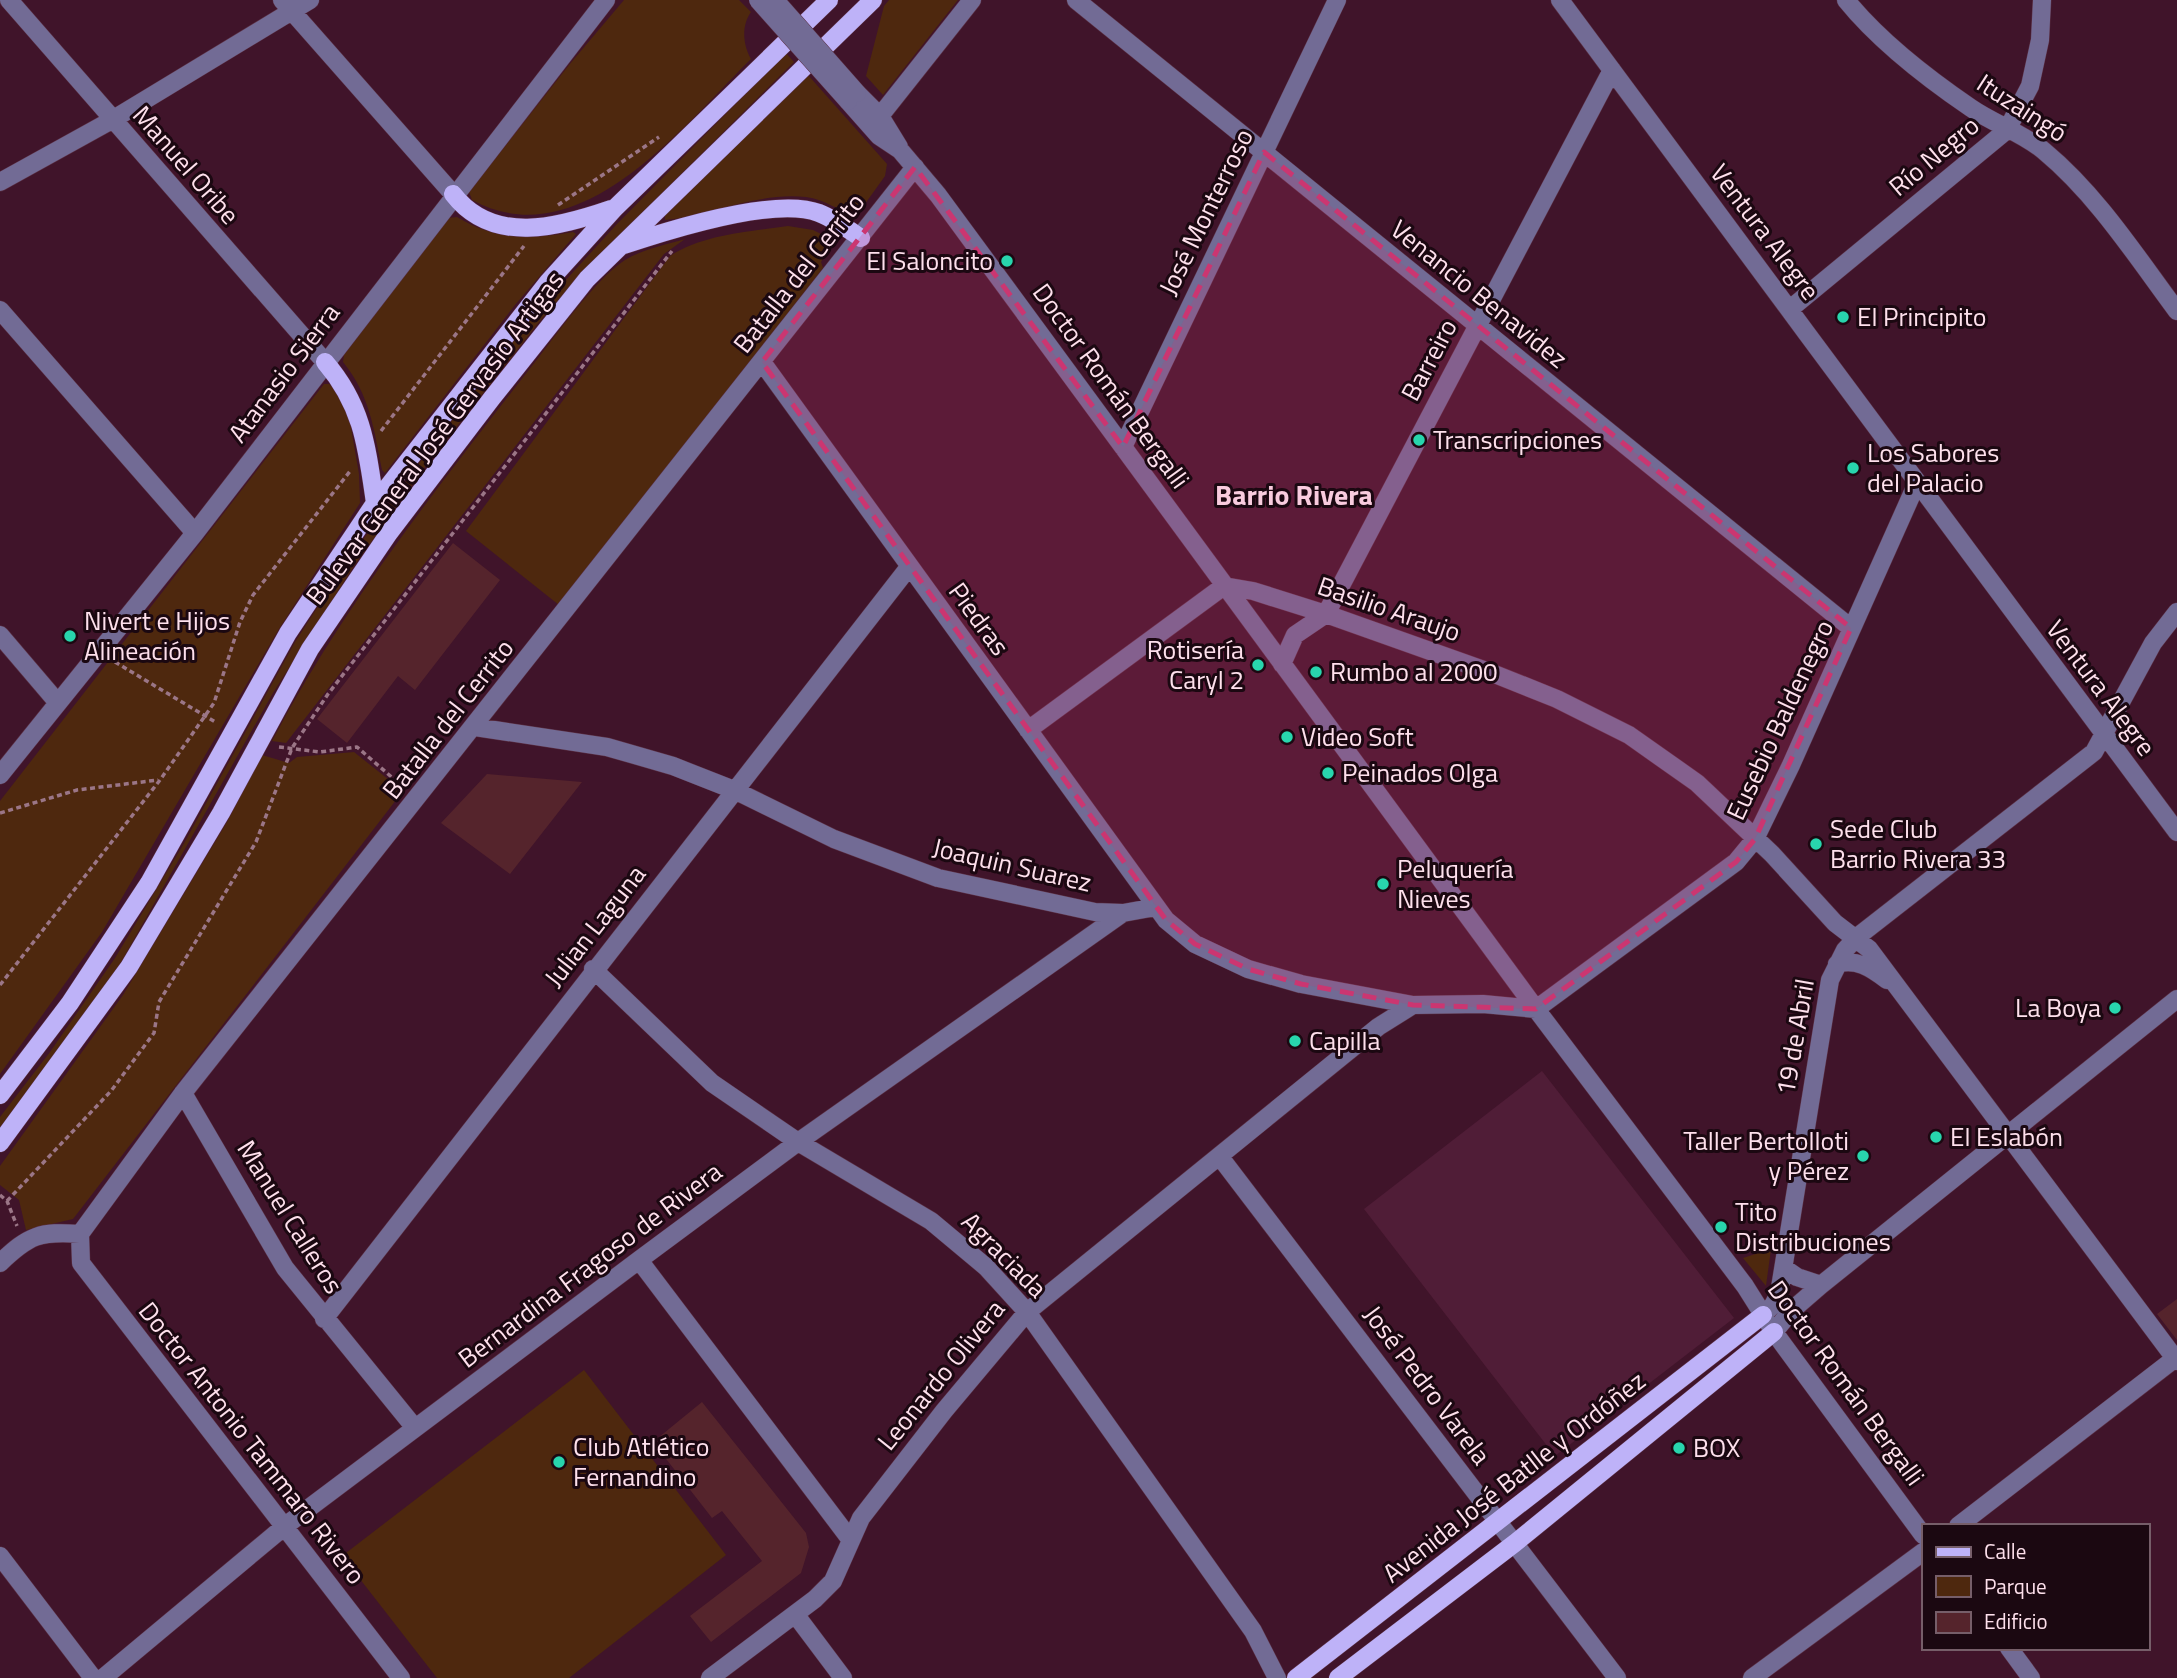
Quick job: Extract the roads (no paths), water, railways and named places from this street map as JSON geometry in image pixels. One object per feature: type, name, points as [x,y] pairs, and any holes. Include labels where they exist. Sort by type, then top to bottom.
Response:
[{"type":"main road","name":"Bulevar General José Gervasio Artigas","points":[[0,1095],[70,1003],[149,883],[288,633],[376,503],[548,282],[615,208],[829,0]]},
{"type":"main road","name":"Bulevar General José Gervasio Artigas","points":[[0,1143],[130,967],[220,813],[310,649],[388,533],[587,279],[873,0]]},
{"type":"main road","points":[[453,194],[477,217],[521,229],[572,223],[615,208]]},
{"type":"main road","points":[[618,248],[724,217],[794,208],[818,212],[861,238]]},
{"type":"main road","points":[[325,362],[350,394],[359,414],[376,503]]},
{"type":"main road","name":"Avenida José Batlle y Ordóñez","points":[[1296,1678],[1499,1523],[1763,1315]]},
{"type":"main road","name":"Avenida José Batlle y Ordóñez","points":[[1338,1678],[1515,1544],[1774,1332]]},
{"type":"street","name":"Manuel Oribe","points":[[9,0],[325,362]]},
{"type":"street","points":[[0,182],[111,120],[287,5],[310,0]]},
{"type":"street","name":"Atanasio Sierra","points":[[0,775],[195,533],[453,194],[606,0]]},
{"type":"street","name":"Doctor Román Bergalli","points":[[758,0],[853,97],[880,116],[900,150],[1123,447],[1536,1009],[1745,1286],[1774,1332],[1922,1534]]},
{"type":"street","name":"Doctor Román Bergalli","points":[[775,0],[853,97],[879,135],[900,150]]},
{"type":"street","points":[[880,116],[972,0]]},
{"type":"street","name":"Venancio Benavidez","points":[[1076,0],[1852,628]]},
{"type":"street","name":"José Monterroso","points":[[1123,447],[1338,0]]},
{"type":"street","name":"Ventura Alegre","points":[[1560,0],[1790,309],[1916,485],[2177,832]]},
{"type":"street","name":"Ituzaingó","points":[[1846,0],[1903,56],[1970,108],[2042,149],[2065,170],[2103,214],[2177,311]]},
{"type":"street","name":"Río Negro","points":[[1790,309],[2007,130],[2030,86],[2040,40],[2042,0]]},
{"type":"street","points":[[287,5],[453,194]]},
{"type":"street","name":"Barreiro","points":[[1282,664],[1295,635],[1326,614],[1612,69]]},
{"type":"street","name":"Batalla del Cerrito","points":[[80,1234],[183,1093],[475,727],[915,167]]},
{"type":"street","points":[[0,310],[195,533]]},
{"type":"street","name":"Piedras","points":[[762,362],[1156,907]]},
{"type":"street","name":"Eusebio Baldenegro","points":[[1536,1009],[1736,862],[1755,839],[1916,485]]},
{"type":"street","name":"Julian Laguna","points":[[324,1319],[593,969],[909,567]]},
{"type":"street","points":[[1028,730],[1224,586]]},
{"type":"street","name":"Basilio Araujo","points":[[1224,586],[1253,590],[1492,673],[1588,714],[1664,759],[1697,783],[1835,923],[1857,937],[1883,967],[1895,987],[2176,1359]]},
{"type":"street","name":"19 de Abril","points":[[1763,1315],[1773,1306],[1779,1294],[1830,979],[1836,964],[1857,937],[2094,752],[2153,643],[2177,612]]},
{"type":"street","points":[[0,635],[58,703]]},
{"type":"street","name":"Joaquin Suarez","points":[[475,727],[607,747],[673,766],[734,790],[834,839],[938,878],[1096,912],[1123,913],[1156,907]]},
{"type":"street","points":[[1156,907],[1166,920],[1195,944],[1248,969],[1339,992],[1413,1005],[1483,1004],[1536,1009]]},
{"type":"street","name":"Bernardina Fragoso de Rivera","points":[[103,1678],[285,1527],[639,1260],[798,1142],[1123,913]]},
{"type":"street","points":[[1836,964],[1848,961],[1860,964],[1895,987]]},
{"type":"street","name":"Agraciada","points":[[593,969],[712,1083],[798,1142],[899,1201],[950,1236],[986,1267],[1027,1312],[1253,1631],[1278,1678]]},
{"type":"street","points":[[1774,1332],[1791,1311],[1821,1285],[2177,999]]},
{"type":"street","name":"Leonardo Olivera","points":[[710,1678],[795,1614],[833,1581],[850,1539],[867,1510],[944,1410],[1027,1312],[1378,1027],[1413,1005]]},
{"type":"street","name":"Manuel Calleros","points":[[183,1093],[285,1268],[415,1428]]},
{"type":"street","name":"José Pedro Varela","points":[[1220,1157],[1617,1678]]},
{"type":"street","points":[[0,1263],[21,1242],[50,1231],[80,1234]]},
{"type":"street","name":"Doctor Antonio Tammaro Rivero","points":[[80,1234],[81,1263],[401,1678]]},
{"type":"street","points":[[639,1260],[850,1539]]},
{"type":"street","points":[[1784,1268],[1797,1278],[1821,1285]]},
{"type":"street","points":[[1961,1524],[2176,1359]]},
{"type":"street","points":[[1752,1678],[1922,1553]]},
{"type":"street","points":[[0,1556],[93,1678]]},
{"type":"street","points":[[795,1614],[843,1678]]},
{"type":"street","points":[[2010,1650],[2031,1678]]},
{"type":"place","name":"El Saloncito","points":[[1007,261]]},
{"type":"place","name":"El Principito","points":[[1843,317]]},
{"type":"place","name":"Transcripciones","points":[[1419,440]]},
{"type":"place","name":"Los Sabores del Palacio","points":[[1853,468]]},
{"type":"place","name":"Nivert e Hijos Alineación","points":[[70,636]]},
{"type":"place","name":"Rotisería Caryl 2","points":[[1258,665]]},
{"type":"place","name":"Rumbo al 2000","points":[[1316,672]]},
{"type":"place","name":"Video Soft","points":[[1287,737]]},
{"type":"place","name":"Peinados Olga","points":[[1328,773]]},
{"type":"place","name":"Sede Club Barrio Rivera 33","points":[[1816,844]]},
{"type":"place","name":"Peluquería Nieves","points":[[1383,884]]},
{"type":"place","name":"La Boya","points":[[2115,1008]]},
{"type":"place","name":"Capilla","points":[[1295,1041]]},
{"type":"place","name":"El Eslabón","points":[[1936,1137]]},
{"type":"place","name":"Taller Bertolloti y Pérez","points":[[1863,1156]]},
{"type":"place","name":"Tito Distribuciones","points":[[1721,1227]]},
{"type":"place","name":"BOX","points":[[1679,1448]]},
{"type":"place","name":"Club Atlético Fernandino","points":[[559,1462]]},
{"type":"district","name":"Barrio Rivera","points":[[1294,495]]}]
